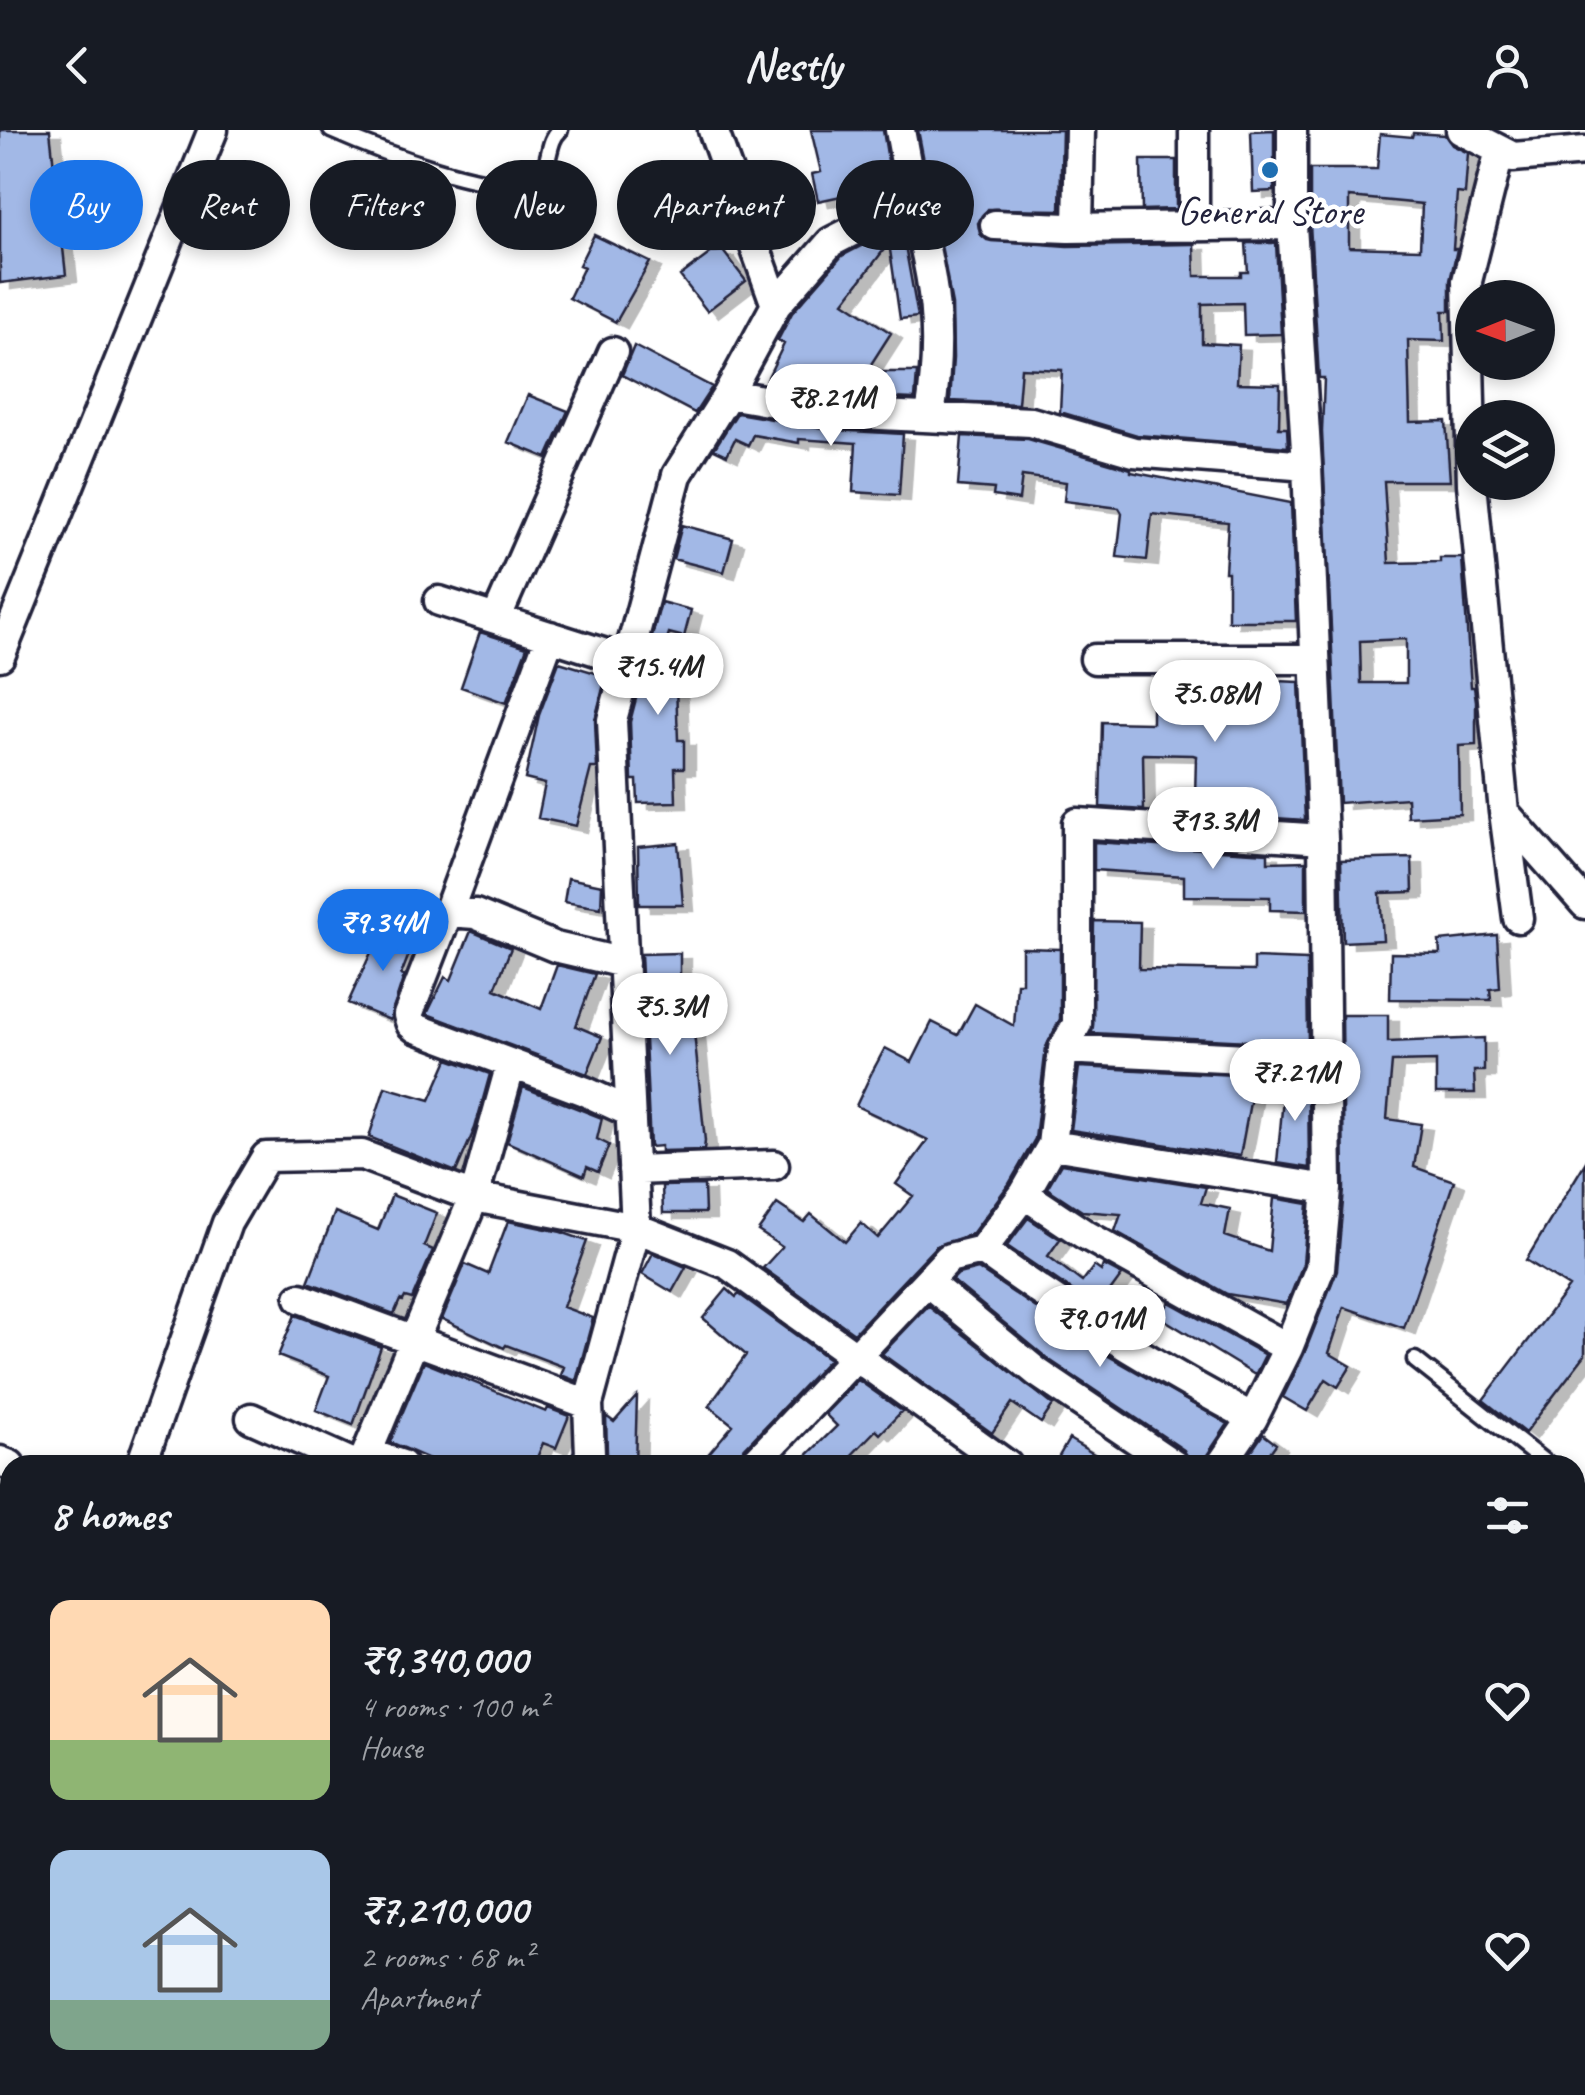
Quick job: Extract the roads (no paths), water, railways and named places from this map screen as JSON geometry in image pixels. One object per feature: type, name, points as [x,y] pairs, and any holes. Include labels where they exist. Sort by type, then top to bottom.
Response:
[{"type":"street","points":[[0,656],[212,130]]},
{"type":"street","points":[[713,130],[776,305]]},
{"type":"street","points":[[900,130],[906,160]]},
{"type":"street","points":[[1078,228],[1080,130]]},
{"type":"street","points":[[1194,130],[1194,227]]},
{"type":"street","points":[[1228,1455],[1253,1418],[1288,1348],[1320,1268],[1327,1189],[1323,839],[1308,466],[1292,225],[1292,130]]},
{"type":"street","points":[[1461,130],[1513,157],[1585,152]]},
{"type":"street","points":[[1500,150],[1467,282],[1472,484],[1518,918]]},
{"type":"street","points":[[995,225],[1078,228],[1292,225]]},
{"type":"street","points":[[590,1455],[588,1404],[636,1228],[612,720],[677,475],[728,394],[776,305],[836,239]]},
{"type":"street","points":[[925,250],[938,308],[937,374],[930,416]]},
{"type":"street","points":[[496,618],[612,352]]},
{"type":"street","points":[[728,394],[838,413],[1030,422],[1134,452],[1308,466]]},
{"type":"street","points":[[439,601],[628,661]]},
{"type":"street","points":[[550,636],[408,1015],[411,1024],[630,1112]]},
{"type":"street","points":[[1095,659],[1315,658]]},
{"type":"street","points":[[1504,812],[1585,904]]},
{"type":"street","points":[[763,1455],[949,1258],[982,1250],[1024,1194],[1052,1145],[1063,1049],[1077,1024],[1078,823],[1323,839]]},
{"type":"street","points":[[448,912],[476,914],[555,947],[624,962]]},
{"type":"street","points":[[1063,1049],[1326,1062]]},
{"type":"street","points":[[365,1455],[474,1197],[511,1064]]},
{"type":"street","points":[[1052,1145],[1327,1189]]},
{"type":"street","points":[[145,1455],[227,1223],[266,1157],[362,1155],[474,1197],[636,1228],[727,1264],[994,1455]]},
{"type":"street","points":[[633,1170],[774,1165]]},
{"type":"street","points":[[1024,1194],[1084,1234],[1288,1348]]},
{"type":"street","points":[[982,1250],[1059,1306],[1157,1367],[1253,1418]]},
{"type":"street","points":[[927,1282],[1038,1374],[1159,1455]]},
{"type":"street","points":[[300,1298],[588,1404]]},
{"type":"street","points":[[251,1418],[347,1455]]},
{"type":"lane","points":[[331,130],[442,172],[516,185],[536,180],[547,166],[554,136],[560,130]]},
{"type":"lane","points":[[1415,1360],[1535,1455]]},
{"type":"place","name":"General Store","points":[[1270,170]]}]
